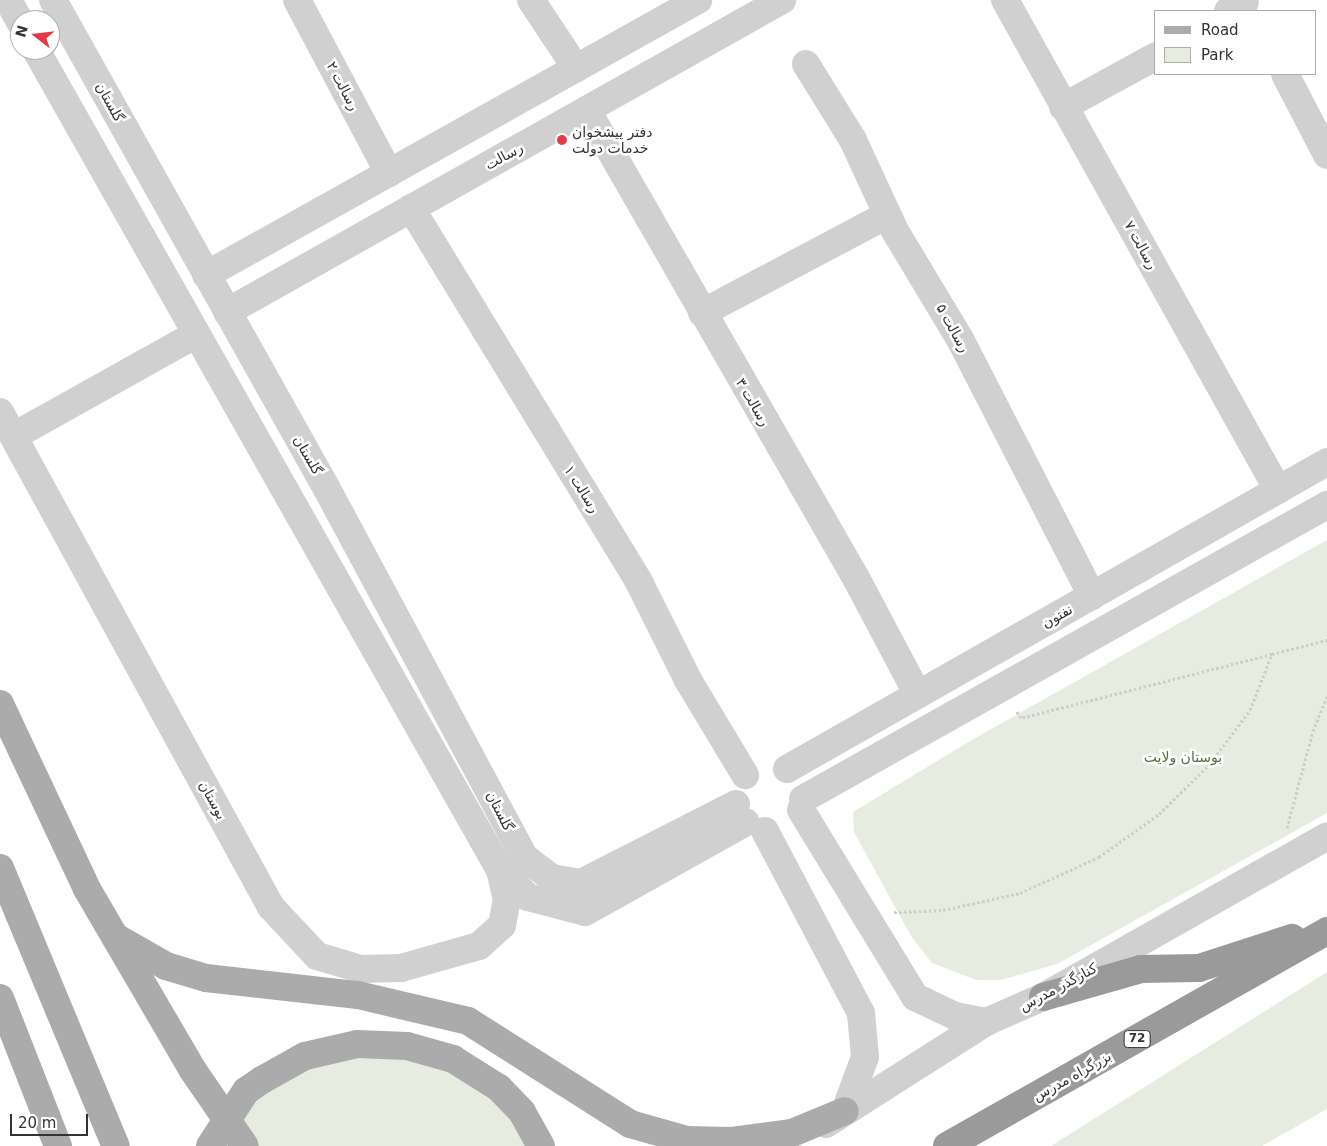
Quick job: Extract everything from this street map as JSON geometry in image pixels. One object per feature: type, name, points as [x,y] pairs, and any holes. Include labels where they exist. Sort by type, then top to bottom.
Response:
[{"type":"highway","points":[[1043,997],[1141,969],[1199,968],[1327,927]]},
{"type":"highway","name":"بزرگراه مدرس","points":[[947,1146],[1327,931]]},
{"type":"main road","points":[[0,704],[87,889],[192,1069],[246,1146]]},
{"type":"main road","points":[[0,868],[116,1146]]},
{"type":"main road","points":[[117,938],[166,966],[206,978],[358,994],[468,1021],[630,1124],[688,1140],[732,1141],[792,1133],[845,1111]]},
{"type":"main road","points":[[0,998],[58,1146]]},
{"type":"main road","points":[[210,1146],[246,1091],[305,1056],[357,1044],[407,1046],[453,1058],[498,1088],[522,1112],[541,1146]]},
{"type":"street","name":"گلستان","points":[[53,0],[206,275],[524,857],[552,878],[582,883],[749,819]]},
{"type":"street","name":"رسالت ۲","points":[[297,0],[389,173]]},
{"type":"street","points":[[531,0],[576,68]]},
{"type":"street","points":[[206,275],[698,0]]},
{"type":"street","name":"رسالت","points":[[226,312],[782,0]]},
{"type":"street","name":"رسالت ۷","points":[[1005,0],[1278,490]]},
{"type":"street","points":[[664,19],[683,56]]},
{"type":"street","points":[[1063,107],[1154,57]]},
{"type":"street","name":"گلستان","points":[[42,60],[195,335],[500,870]]},
{"type":"street","name":"رسالت ۵","points":[[806,64],[853,140],[887,215],[960,340],[1092,596]]},
{"type":"street","points":[[1286,75],[1327,156]]},
{"type":"street","name":"رسالت ۳","points":[[587,110],[702,313],[852,570],[918,695]]},
{"type":"street","name":"رسالت ۱","points":[[411,208],[634,574],[688,680],[745,775]]},
{"type":"street","points":[[702,313],[887,215]]},
{"type":"street","points":[[14,436],[195,335]]},
{"type":"street","name":"بوستان","points":[[0,412],[271,908],[316,956],[360,969],[401,968],[479,946],[502,925],[507,900],[500,870]]},
{"type":"street","name":"نفتون","points":[[787,769],[1327,462]]},
{"type":"street","points":[[500,870],[528,897],[585,912],[749,819],[785,827],[802,804],[1002,687],[1327,505]]},
{"type":"street","points":[[845,1111],[865,1057],[861,1014],[749,819],[745,775],[765,765],[787,769],[801,787],[802,804],[863,912],[915,997],[955,1016],[986,1022]]},
{"type":"street","name":"کنارگذر مدرس","points":[[793,1146],[986,1022],[1043,997],[1327,836]]},
{"type":"path","points":[[1002,687],[1021,718],[1327,640]]},
{"type":"path","points":[[863,912],[943,910],[1020,893],[1099,857],[1159,814],[1208,766],[1250,710],[1272,654]]},
{"type":"path","points":[[1281,861],[1290,810],[1327,697]]},
{"type":"green space","name":"بوستان ولایت","points":[[1327,540],[1327,813],[1057,964],[1001,980],[976,980],[932,963],[911,936],[854,832],[853,812],[970,741]]},
{"type":"green space","points":[[1327,972],[1327,1109],[1262,1146],[1051,1146]]},
{"type":"green space","points":[[358,1046],[452,1060],[539,1146],[213,1146],[249,1092]]},
{"type":"place","name":"دفتر پیشخوان خدمات دولت","points":[[562,140]]}]
